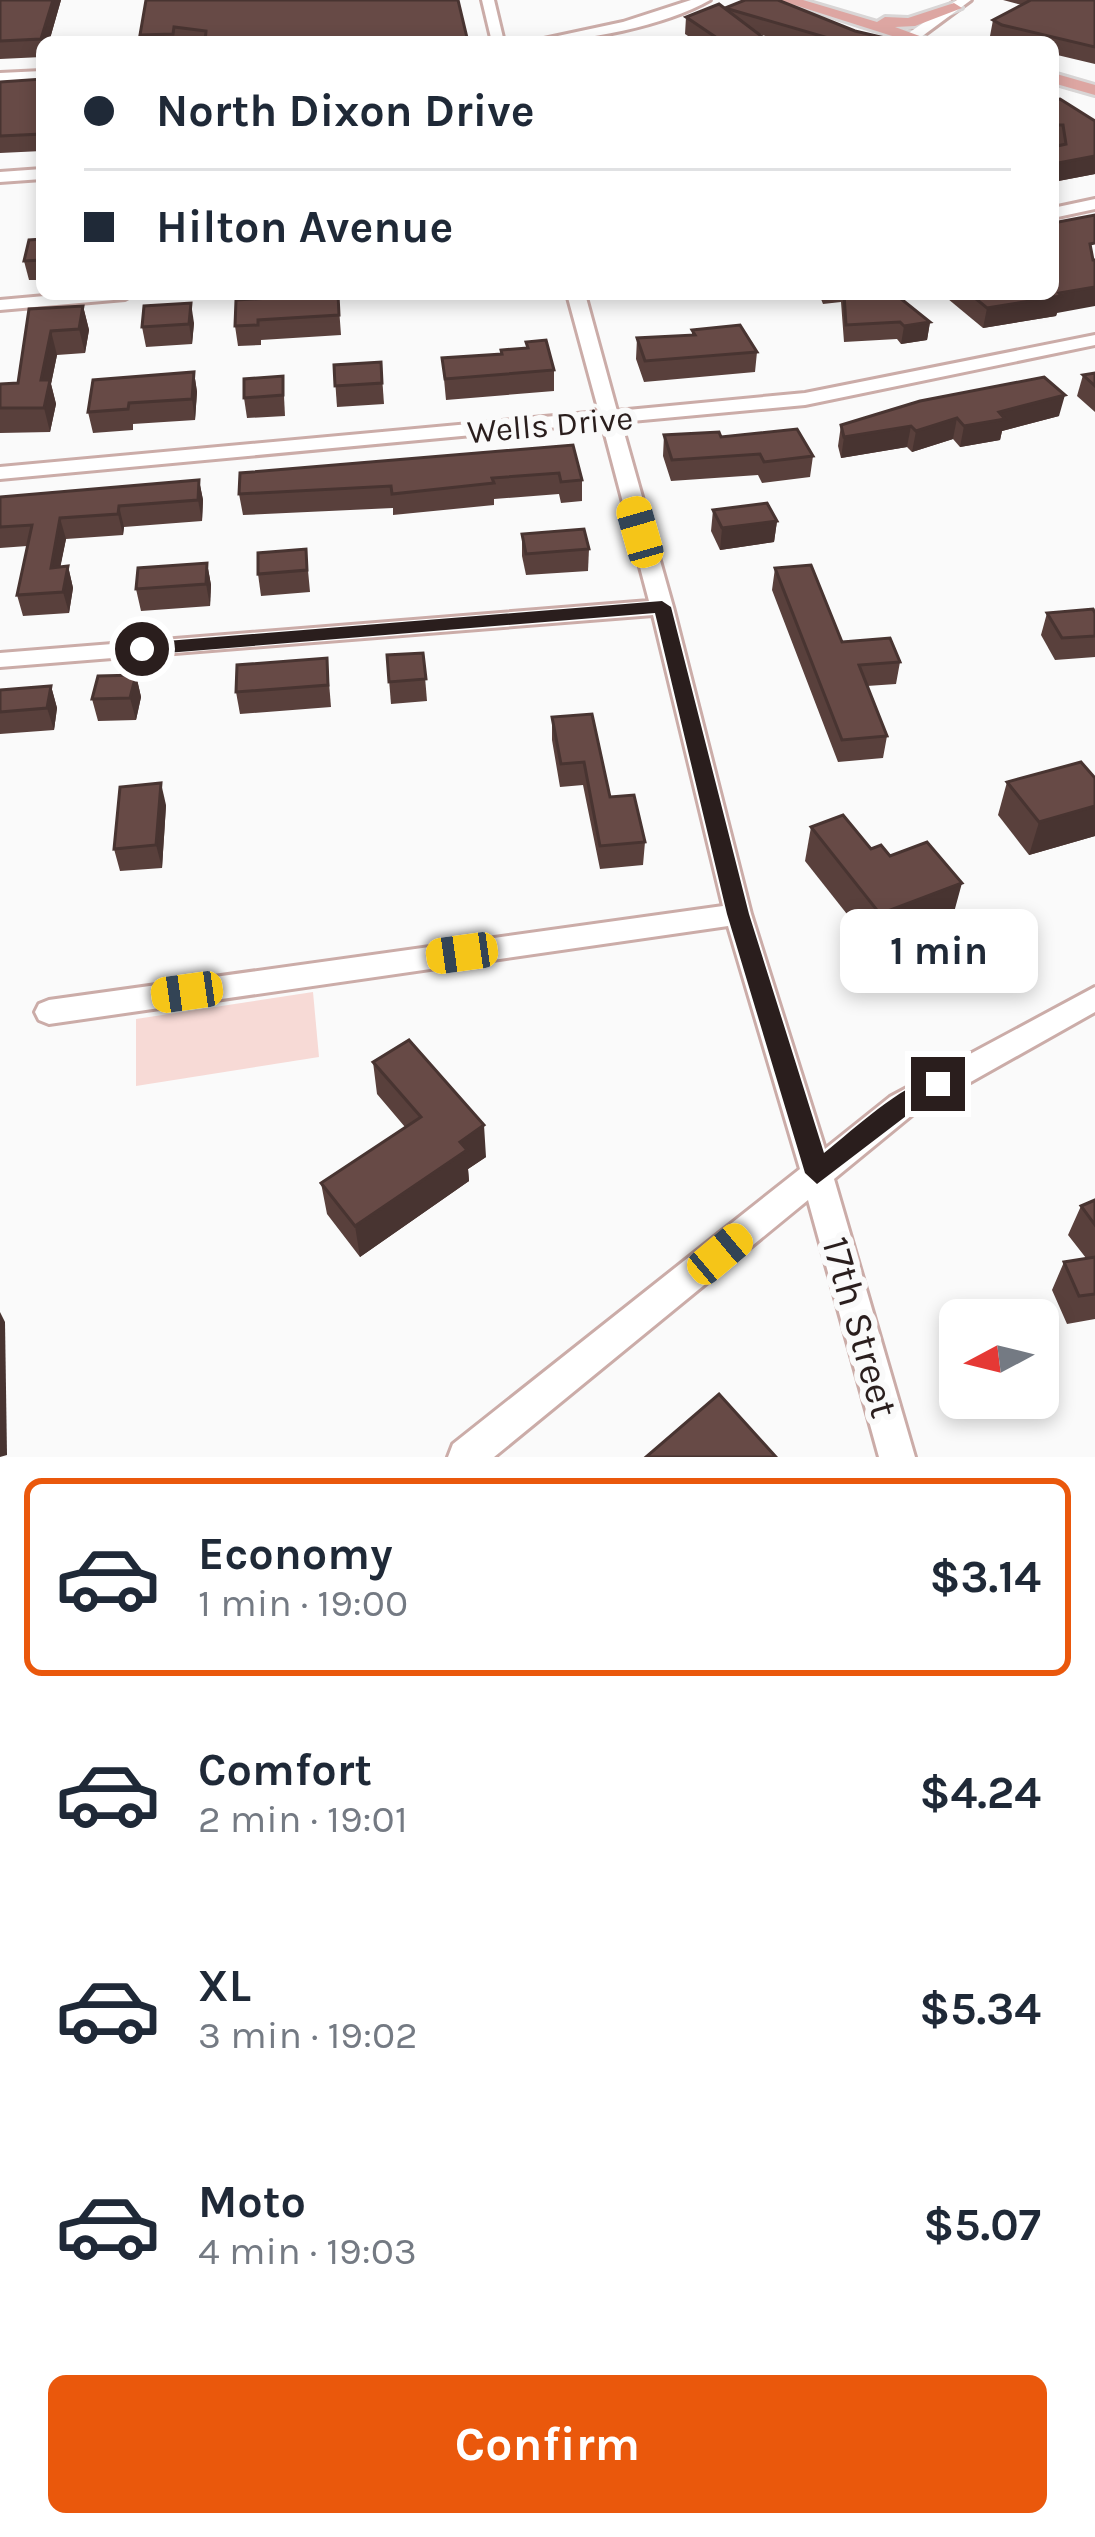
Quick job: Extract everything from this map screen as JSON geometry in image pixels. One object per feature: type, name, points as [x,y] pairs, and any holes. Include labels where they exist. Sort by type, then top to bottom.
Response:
[{"type":"main road","points":[[787,0],[907,36]]},
{"type":"main road","points":[[826,12],[909,23],[959,4]]},
{"type":"main road","points":[[1059,80],[1095,90]]},
{"type":"street","points":[[488,0],[497,36]]},
{"type":"street","points":[[584,36],[632,30],[704,0]]},
{"type":"street","points":[[924,36],[959,4]]},
{"type":"street","points":[[0,77],[36,75]]},
{"type":"street","points":[[0,177],[36,175]]},
{"type":"street","points":[[1059,212],[1095,204]]},
{"type":"street","points":[[0,305],[56,300]]},
{"type":"street","name":"17th Street","points":[[578,300],[662,607],[738,914],[897,1457]]},
{"type":"street","name":"Wells Drive","points":[[0,473],[805,398],[1095,340]]},
{"type":"street","points":[[0,660],[662,607]]},
{"type":"street","points":[[49,1012],[738,914]]},
{"type":"street","points":[[466,1457],[901,1106],[1095,998]]},
{"type":"shaded area","points":[[313,992],[319,1057],[136,1086],[136,1019]]},
{"type":"building","points":[[0,0],[53,0],[42,36],[0,41]]},
{"type":"building","points":[[146,0],[458,0],[467,36],[206,36],[206,31],[174,27],[173,34],[140,35]]},
{"type":"building","points":[[745,0],[778,0],[876,36],[821,36],[725,8]]},
{"type":"building","points":[[1031,0],[1095,0],[1095,47],[1002,25],[993,20]]},
{"type":"building","points":[[719,4],[761,36],[714,36],[686,17]]},
{"type":"building","points":[[36,79],[36,134],[0,136],[0,82]]},
{"type":"building","points":[[1059,99],[1095,121],[1095,156],[1059,163],[1059,146],[1066,144],[1063,125],[1059,125]]},
{"type":"building","points":[[1095,215],[1095,243],[1090,244],[1095,287],[1059,293],[1059,222]]},
{"type":"building","points":[[36,239],[36,260],[24,261],[29,240]]},
{"type":"building","points":[[236,300],[338,300],[339,315],[235,326]]},
{"type":"building","points":[[844,300],[902,300],[930,322],[904,326],[900,322],[846,325]]},
{"type":"building","points":[[977,300],[1036,300],[987,308]]},
{"type":"building","points":[[191,303],[189,324],[142,327],[144,306]]},
{"type":"building","points":[[83,306],[79,329],[51,331],[41,380],[50,380],[44,408],[0,408],[0,384],[18,383],[29,309]]},
{"type":"building","points":[[740,325],[757,352],[645,361],[637,338],[695,335],[692,330]]},
{"type":"building","points":[[546,340],[554,370],[445,379],[442,358],[502,354],[501,350],[528,348],[526,342]]},
{"type":"building","points":[[381,362],[382,383],[335,386],[334,365]]},
{"type":"building","points":[[194,372],[192,399],[129,403],[128,409],[88,412],[93,380]]},
{"type":"building","points":[[283,376],[283,395],[244,398],[244,379]]},
{"type":"building","points":[[1044,377],[1065,395],[999,412],[1005,419],[964,426],[957,418],[916,431],[911,426],[844,437],[841,425],[920,401]]},
{"type":"building","points":[[797,429],[813,456],[764,462],[760,454],[672,460],[664,435],[719,432],[721,437]]},
{"type":"building","points":[[573,445],[582,480],[561,482],[559,473],[392,494],[391,486],[239,494],[240,473]]},
{"type":"building","points":[[199,480],[198,500],[119,506],[118,514],[60,518],[51,568],[68,566],[63,592],[17,595],[32,525],[0,527],[0,497]]},
{"type":"building","points":[[767,503],[777,521],[722,528],[713,510]]},
{"type":"building","points":[[584,529],[589,549],[526,554],[522,534]]},
{"type":"building","points":[[306,549],[307,570],[258,574],[258,553]]},
{"type":"building","points":[[207,563],[206,584],[136,589],[138,568]]},
{"type":"building","points":[[811,565],[842,642],[890,638],[900,662],[859,665],[887,736],[842,740],[775,568]]},
{"type":"building","points":[[1093,609],[1095,636],[1062,638],[1047,613]]},
{"type":"building","points":[[423,653],[426,679],[389,682],[387,655]]},
{"type":"building","points":[[327,658],[328,685],[236,692],[237,665]]},
{"type":"building","points":[[136,675],[130,698],[92,699],[98,676]]},
{"type":"building","points":[[51,686],[47,708],[0,712],[0,690]]},
{"type":"building","points":[[592,714],[610,797],[634,795],[645,842],[600,846],[584,762],[561,764],[552,717]]},
{"type":"building","points":[[1081,762],[1095,778],[1095,806],[1039,822],[1007,782]]},
{"type":"building","points":[[161,783],[156,845],[114,849],[120,787]]},
{"type":"building","points":[[843,815],[871,849],[881,845],[890,856],[927,842],[962,883],[880,914],[811,827]]},
{"type":"building","points":[[409,1040],[484,1125],[460,1142],[467,1150],[355,1226],[321,1183],[421,1117],[373,1062]]},
{"type":"building","points":[[1095,1200],[1095,1225],[1081,1206]]},
{"type":"building","points":[[1095,1257],[1095,1294],[1079,1296],[1064,1262]]},
{"type":"building","points":[[719,1394],[776,1457],[646,1457]]},
{"type":"route","points":[[142,649],[662,607],[738,914],[817,1173],[901,1106],[938,1084]]}]
